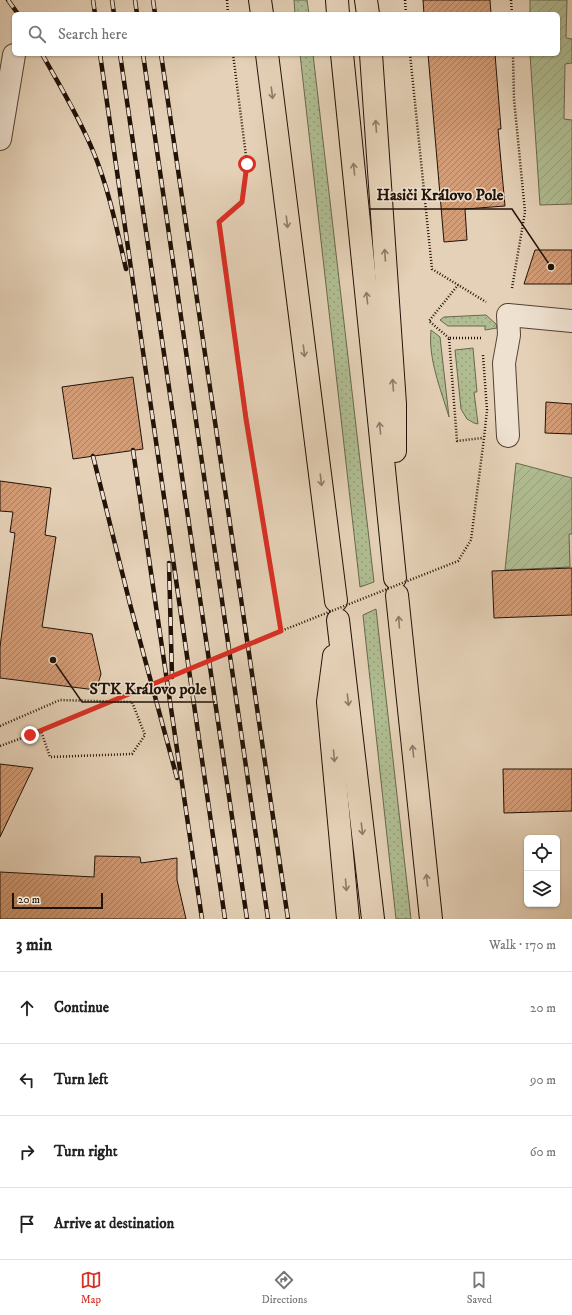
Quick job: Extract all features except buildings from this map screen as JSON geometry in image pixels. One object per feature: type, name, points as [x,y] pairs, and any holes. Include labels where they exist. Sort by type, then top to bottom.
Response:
[{"type":"highway","points":[[260,0],[262,12]]},
{"type":"highway","points":[[337,0],[338,12]]},
{"type":"highway","points":[[366,0],[368,12]]},
{"type":"highway","points":[[267,56],[337,610],[373,919]]},
{"type":"highway","points":[[342,56],[431,919]]},
{"type":"highway","points":[[371,56],[395,404],[396,586]]},
{"type":"highway","points":[[337,610],[328,702],[348,919]]},
{"type":"street","points":[[0,139],[14,56]]},
{"type":"street","points":[[508,436],[504,363],[509,335],[508,315],[572,321]]},
{"type":"path","points":[[226,0],[228,12]]},
{"type":"path","points":[[405,0],[406,12]]},
{"type":"path","points":[[512,0],[512,12]]},
{"type":"path","points":[[233,56],[247,164],[242,202],[219,222],[246,419],[281,631]]},
{"type":"path","points":[[410,56],[432,269],[508,315],[525,212],[514,99],[513,56]]},
{"type":"path","points":[[458,285],[429,321],[449,338],[482,338]]},
{"type":"path","points":[[449,338],[457,441]]},
{"type":"path","points":[[0,746],[41,731],[281,631],[458,561],[471,540],[484,438],[487,410],[483,355]]},
{"type":"path","points":[[0,726],[60,700],[132,702],[144,735],[132,754],[50,757],[41,731]]},
{"type":"green space","points":[[294,0],[307,0],[309,12],[295,12]]},
{"type":"green space","points":[[530,0],[567,0],[566,38],[572,39],[572,63],[565,64],[564,119],[572,120],[572,204],[540,205],[530,56],[560,56],[560,12],[530,12]]},
{"type":"green space","points":[[300,56],[313,56],[374,582],[360,587]]},
{"type":"green space","points":[[486,315],[496,324],[497,328],[485,330],[485,326],[448,326],[440,320],[444,317]]},
{"type":"green space","points":[[431,330],[440,337],[449,417],[433,363],[431,352]]},
{"type":"green space","points":[[473,348],[477,392],[474,392],[478,424],[467,419],[461,409],[455,350]]},
{"type":"green space","points":[[516,463],[572,478],[572,534],[569,534],[570,567],[505,570]]},
{"type":"green space","points":[[376,609],[411,919],[396,919],[363,615]]},
{"type":"railway","points":[[8,0],[17,12]]},
{"type":"railway","points":[[93,0],[95,12]]},
{"type":"railway","points":[[112,0],[114,12]]},
{"type":"railway","points":[[135,0],[137,12]]},
{"type":"railway","points":[[153,0],[155,12]]},
{"type":"railway","points":[[43,56],[88,138],[99,165],[112,210],[126,269]]},
{"type":"railway","points":[[100,56],[225,919]]},
{"type":"railway","points":[[120,56],[247,919]]},
{"type":"railway","points":[[143,56],[268,919]]},
{"type":"railway","points":[[161,56],[288,919]]},
{"type":"railway","points":[[133,450],[202,919]]},
{"type":"railway","points":[[93,456],[130,604],[177,778]]},
{"type":"railway","points":[[169,563],[172,677]]},
{"type":"place","name":"Hasiči Královo Pole","points":[[551,267]]},
{"type":"place","name":"STK Královo pole","points":[[53,660]]},
{"type":"route","points":[[30,735],[281,631],[246,419],[219,222],[242,202],[247,164]]}]
